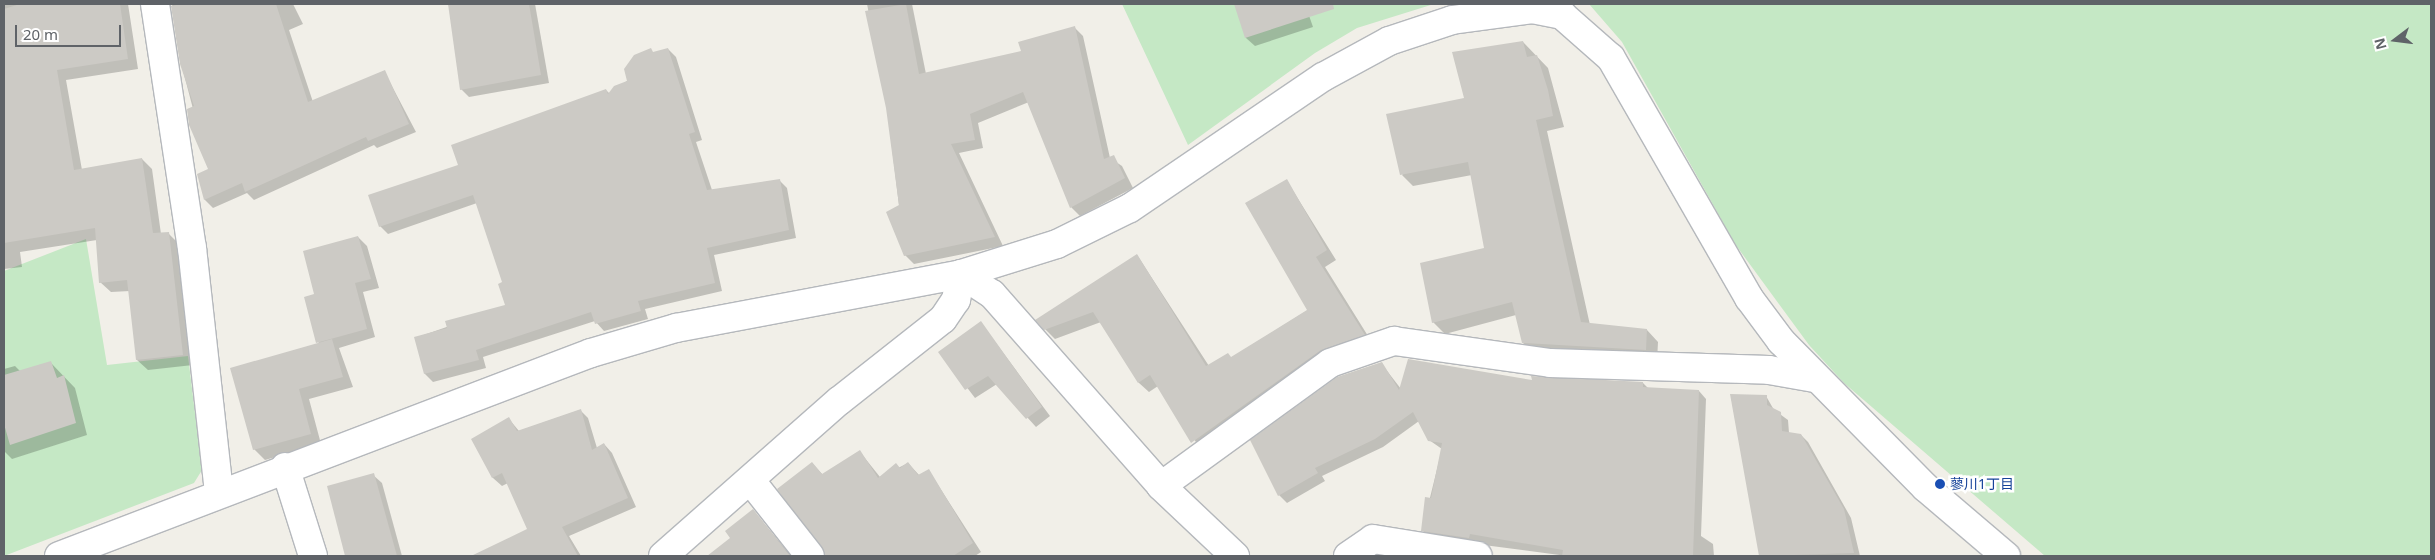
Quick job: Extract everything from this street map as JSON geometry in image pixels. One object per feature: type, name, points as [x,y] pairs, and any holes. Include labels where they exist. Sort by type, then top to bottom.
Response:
[{"type":"street","points":[[155,4],[192,248],[219,492]]},
{"type":"street","points":[[59,556],[219,492],[570,359],[676,328],[961,274],[1093,229],[1323,77],[1403,35],[1504,11],[1532,9],[1561,9],[1596,40],[1616,66],[1749,298],[1814,378],[1926,488],[2006,556]]},
{"type":"street","points":[[663,556],[751,481],[839,401],[943,319],[956,300],[961,274]]},
{"type":"street","points":[[961,274],[992,294],[1161,486],[1235,556]]},
{"type":"street","points":[[1161,486],[1330,363],[1394,341],[1550,363],[1770,370],[1814,378]]},
{"type":"street","points":[[285,467],[313,556]]},
{"type":"street","points":[[751,481],[810,556]]},
{"type":"street","points":[[1348,556],[1373,539],[1478,556]]},
{"type":"green space","points":[[1122,4],[1434,4],[1357,28],[1315,53],[1188,145]]},
{"type":"green space","points":[[1589,4],[2431,4],[2431,556],[2045,556],[1844,383],[1809,345],[1735,244],[1622,42]]},
{"type":"green space","points":[[86,239],[107,365],[188,356],[202,470],[194,483],[4,556],[4,271]]},
{"type":"building","points":[[20,4],[120,4],[128,59],[57,70],[74,170],[142,158],[153,233],[169,232],[183,355],[136,360],[127,280],[99,283],[95,228],[4,243],[4,9]]},
{"type":"building","points":[[181,4],[276,4],[308,102],[385,70],[409,124],[368,141],[366,137],[245,192],[242,183],[204,200],[197,174],[208,169],[189,125],[187,109],[194,106],[180,64],[171,6]]},
{"type":"building","points":[[448,4],[529,4],[541,75],[460,90]]},
{"type":"building","points":[[906,4],[919,74],[1021,51],[1018,42],[1075,26],[1104,159],[1114,155],[1125,178],[1070,208],[1023,92],[970,114],[975,140],[951,144],[995,237],[904,256],[886,212],[899,205],[886,108],[865,11]]},
{"type":"building","points":[[1234,4],[1333,4],[1334,9],[1245,38]]},
{"type":"building","points":[[1523,41],[1527,57],[1537,55],[1548,90],[1553,116],[1536,120],[1581,322],[1647,329],[1646,350],[1522,343],[1512,302],[1432,323],[1420,263],[1484,248],[1468,162],[1400,175],[1386,114],[1464,98],[1452,52]]},
{"type":"building","points":[[651,48],[653,52],[668,48],[695,132],[689,134],[707,190],[780,179],[789,230],[707,248],[715,283],[638,301],[641,311],[595,324],[591,312],[476,350],[479,360],[424,374],[414,337],[447,328],[445,321],[505,305],[498,284],[502,282],[473,195],[379,227],[368,195],[458,165],[451,145],[606,89],[608,94],[614,86],[627,81],[624,69],[634,55]]},
{"type":"building","points":[[1287,179],[1327,250],[1316,257],[1365,335],[1321,350],[1191,443],[1150,375],[1138,383],[1093,312],[1044,330],[1035,320],[1137,254],[1206,366],[1228,353],[1231,357],[1307,310],[1245,203]]},
{"type":"building","points":[[358,236],[371,279],[355,283],[367,329],[316,343],[304,297],[314,294],[303,251]]},
{"type":"building","points":[[981,321],[1042,407],[1026,419],[988,376],[965,390],[938,352]]},
{"type":"building","points":[[332,339],[343,377],[299,389],[311,434],[253,450],[230,368]]},
{"type":"building","points":[[1408,359],[1532,380],[1531,376],[1643,382],[1643,387],[1699,390],[1693,556],[1562,556],[1563,550],[1470,534],[1469,538],[1421,531],[1425,497],[1431,498],[1442,443],[1428,441],[1413,412],[1375,439],[1315,468],[1318,473],[1278,496],[1250,440],[1337,377],[1382,362],[1399,390]]},
{"type":"building","points":[[51,361],[57,378],[64,375],[76,423],[10,445],[4,424],[4,375]]},
{"type":"building","points":[[1730,394],[1767,395],[1767,405],[1781,412],[1782,431],[1801,434],[1844,509],[1854,553],[1759,556]]},
{"type":"building","points":[[581,409],[592,450],[604,443],[628,498],[562,527],[578,556],[471,556],[527,529],[502,473],[492,478],[471,439],[509,417],[517,431]]},
{"type":"building","points":[[860,450],[878,478],[896,463],[900,468],[908,462],[918,475],[929,469],[973,543],[953,556],[825,556],[777,489],[812,462],[822,474]]},
{"type":"building","points":[[374,473],[397,556],[345,556],[327,486]]},
{"type":"building","points":[[753,509],[790,556],[707,556],[730,538],[725,531]]},
{"type":"place","name":"蓼川1丁目","points":[[1940,484]]}]
